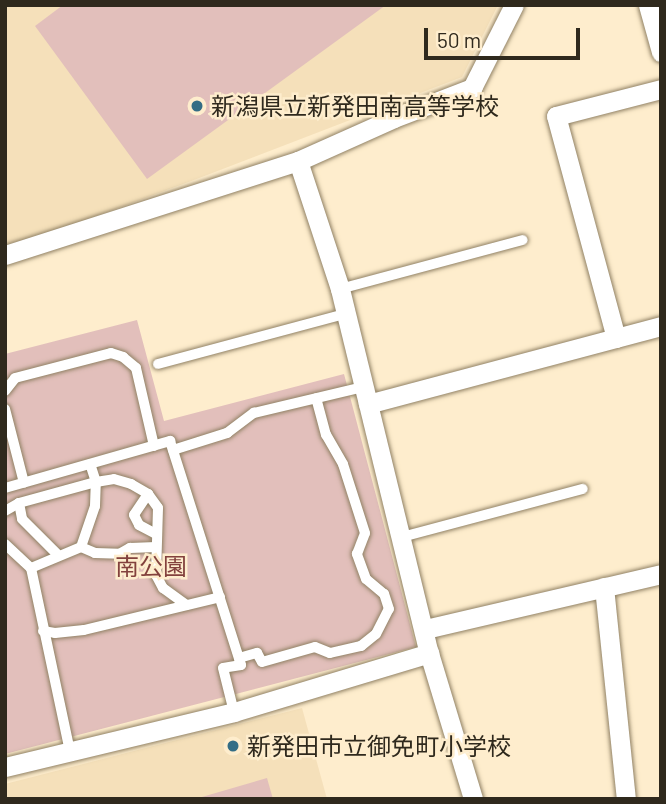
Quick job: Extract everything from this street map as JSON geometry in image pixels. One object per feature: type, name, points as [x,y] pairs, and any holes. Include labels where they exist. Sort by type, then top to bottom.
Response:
[{"type":"street","points":[[5,255],[298,161],[394,118],[472,88],[514,5]]},
{"type":"street","points":[[648,5],[661,51]]},
{"type":"street","points":[[616,338],[556,116],[661,89]]},
{"type":"street","points":[[298,161],[340,289],[429,653],[473,799]]},
{"type":"street","points":[[365,395],[661,326]]},
{"type":"street","points":[[425,629],[661,574]]},
{"type":"street","points":[[604,587],[626,799]]},
{"type":"street","points":[[5,768],[234,712],[429,653]]},
{"type":"lane","points":[[340,289],[523,240]]},
{"type":"lane","points":[[158,364],[344,314]]},
{"type":"lane","points":[[5,391],[15,379],[111,354],[122,357],[136,368],[154,446]]},
{"type":"lane","points":[[173,450],[227,433],[254,413],[316,398],[365,395]]},
{"type":"lane","points":[[239,658],[257,653],[262,662],[315,647],[330,653],[361,646],[376,634],[389,610],[384,594],[366,579],[357,554],[365,533],[343,464],[326,435],[316,398]]},
{"type":"lane","points":[[5,409],[23,483]]},
{"type":"lane","points":[[5,488],[170,441],[241,665],[223,668],[234,712]]},
{"type":"lane","points":[[81,547],[95,506],[96,482],[90,464]]},
{"type":"lane","points":[[5,511],[19,503],[96,482],[114,479],[131,484],[148,494],[158,508],[156,575],[163,588],[186,605]]},
{"type":"lane","points":[[402,537],[583,489]]},
{"type":"lane","points":[[148,494],[134,515],[139,525],[156,534]]},
{"type":"lane","points":[[19,503],[22,519],[57,554]]},
{"type":"lane","points":[[5,544],[31,568],[70,752]]},
{"type":"lane","points":[[31,568],[57,554],[81,547],[95,553],[119,554],[130,548],[156,547]]},
{"type":"lane","points":[[43,631],[55,633],[84,630],[220,597]]},
{"type":"shaded area","name":"新潟県立新発田南高等学校","points":[[5,5],[498,5],[462,77],[39,237],[5,244]]},
{"type":"shaded area","name":"新発田市立御免町小学校","points":[[302,708],[327,799],[5,799],[5,784]]},
{"type":"green space","points":[[63,5],[386,5],[147,179],[35,26]]},
{"type":"green space","name":"南公園","points":[[137,320],[164,421],[344,374],[416,647],[5,754],[5,354]]},
{"type":"green space","points":[[267,778],[273,799],[195,799]]},
{"type":"place","name":"新潟県立新発田南高等学校","points":[[197,106]]},
{"type":"place","name":"新発田市立御免町小学校","points":[[233,746]]}]
